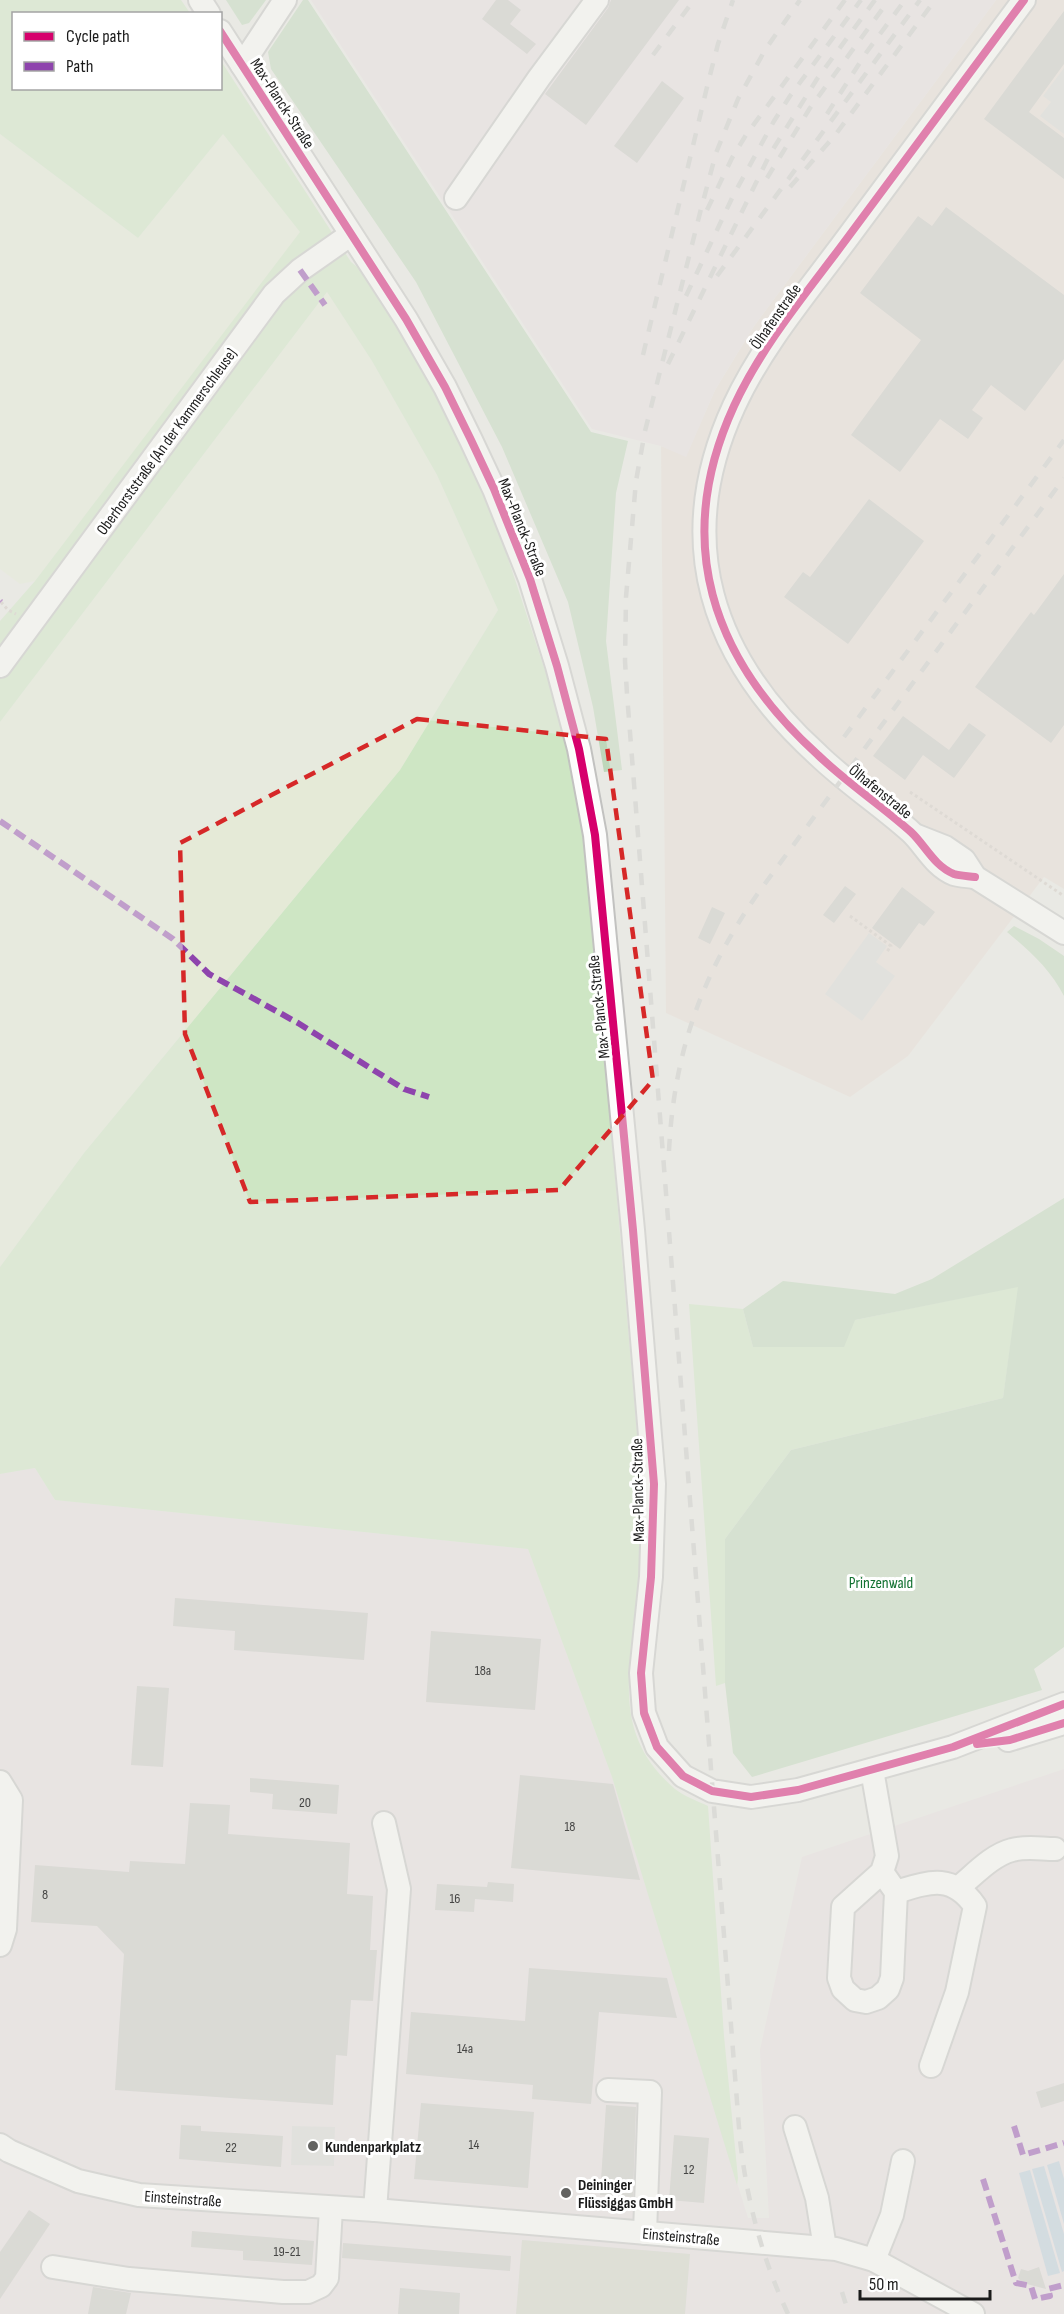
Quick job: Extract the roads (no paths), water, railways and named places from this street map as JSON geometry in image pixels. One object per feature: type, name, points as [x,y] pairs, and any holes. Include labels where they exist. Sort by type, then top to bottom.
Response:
[{"type":"street","points":[[242,65],[285,0]]},
{"type":"street","points":[[456,198],[539,78],[597,0]]},
{"type":"street","name":"Ölhafenstraße","points":[[1024,0],[771,344],[735,405],[719,443],[708,482],[703,524],[705,560],[717,611],[743,667],[773,709],[804,742],[851,785],[912,834],[945,848],[964,860],[975,877],[1064,933]]},
{"type":"street","name":"Max-Planck-Straße","points":[[222,34],[406,320],[434,368],[494,489],[530,579],[557,666],[579,749],[596,846],[632,1218],[654,1484],[651,1577],[641,1673],[644,1713],[657,1747],[682,1776],[712,1791],[751,1797],[798,1790],[953,1747],[1064,1704]]},
{"type":"street","name":"Oberhorststraße (An der Kammerschleuse)","points":[[0,666],[274,294],[300,270],[350,235]]},
{"type":"street","name":"Max-Planck-Straße","points":[[953,1747],[1010,1740],[1064,1723]]},
{"type":"street","points":[[872,1770],[887,1856],[882,1872],[843,1907],[838,1978],[843,1989],[855,2000],[866,2002],[878,1998],[888,1989],[892,1978],[896,1892],[882,1872]]},
{"type":"street","points":[[0,1782],[11,1800],[5,1929],[0,1945]]},
{"type":"street","points":[[375,2210],[399,1889],[384,1823]]},
{"type":"street","points":[[958,1888],[988,1863],[1010,1850],[1025,1848],[1055,1850]]},
{"type":"street","points":[[896,1892],[929,1882],[949,1883],[966,1893],[975,1906],[957,1992],[932,2066]]},
{"type":"street","points":[[608,2090],[650,2092],[645,2233]]},
{"type":"street","points":[[795,2127],[817,2198],[825,2248]]},
{"type":"street","name":"Einsteinstraße","points":[[0,2145],[78,2181],[139,2195],[375,2210],[825,2248],[874,2260],[973,2314]]},
{"type":"street","points":[[874,2260],[892,2215],[903,2161]]},
{"type":"street","points":[[53,2267],[129,2279],[283,2292],[308,2292],[321,2286],[327,2278],[330,2208]]},
{"type":"water","points":[[1059,2161],[1064,2179],[1064,2224],[1047,2165]]},
{"type":"water","points":[[1044,2166],[1064,2234],[1064,2271],[1062,2272],[1032,2169]]},
{"type":"water","points":[[1030,2170],[1060,2273],[1048,2276],[1019,2173]]},
{"type":"railway","points":[[653,55],[694,0]]},
{"type":"railway","points":[[643,355],[707,87],[733,0]]},
{"type":"railway","points":[[788,2314],[757,2229],[740,2140],[625,661],[626,597],[636,481],[645,431],[701,209],[716,153],[738,99],[765,50],[800,0]]},
{"type":"railway","points":[[707,210],[732,158],[746,135],[845,0]]},
{"type":"railway","points":[[686,296],[733,196],[774,121],[861,0]]},
{"type":"railway","points":[[668,364],[770,154],[817,79],[875,0]]},
{"type":"railway","points":[[767,178],[810,108],[889,0]]},
{"type":"railway","points":[[827,114],[866,53],[905,0]]},
{"type":"railway","points":[[717,276],[920,0]]},
{"type":"railway","points":[[790,187],[836,134],[935,0]]},
{"type":"railway","points":[[844,737],[1064,440]]},
{"type":"railway","points":[[669,1151],[677,1079],[685,1045],[695,1013],[723,950],[761,889],[1064,478]]},
{"type":"railway","points":[[842,2292],[849,2314]]},
{"type":"place","name":"Kundenparkplatz","points":[[313,2146]]},
{"type":"place","name":"Deininger Flüssiggas GmbH","points":[[566,2193]]},
{"type":"park label","name":"Prinzenwald","points":[[881,1582]]}]
